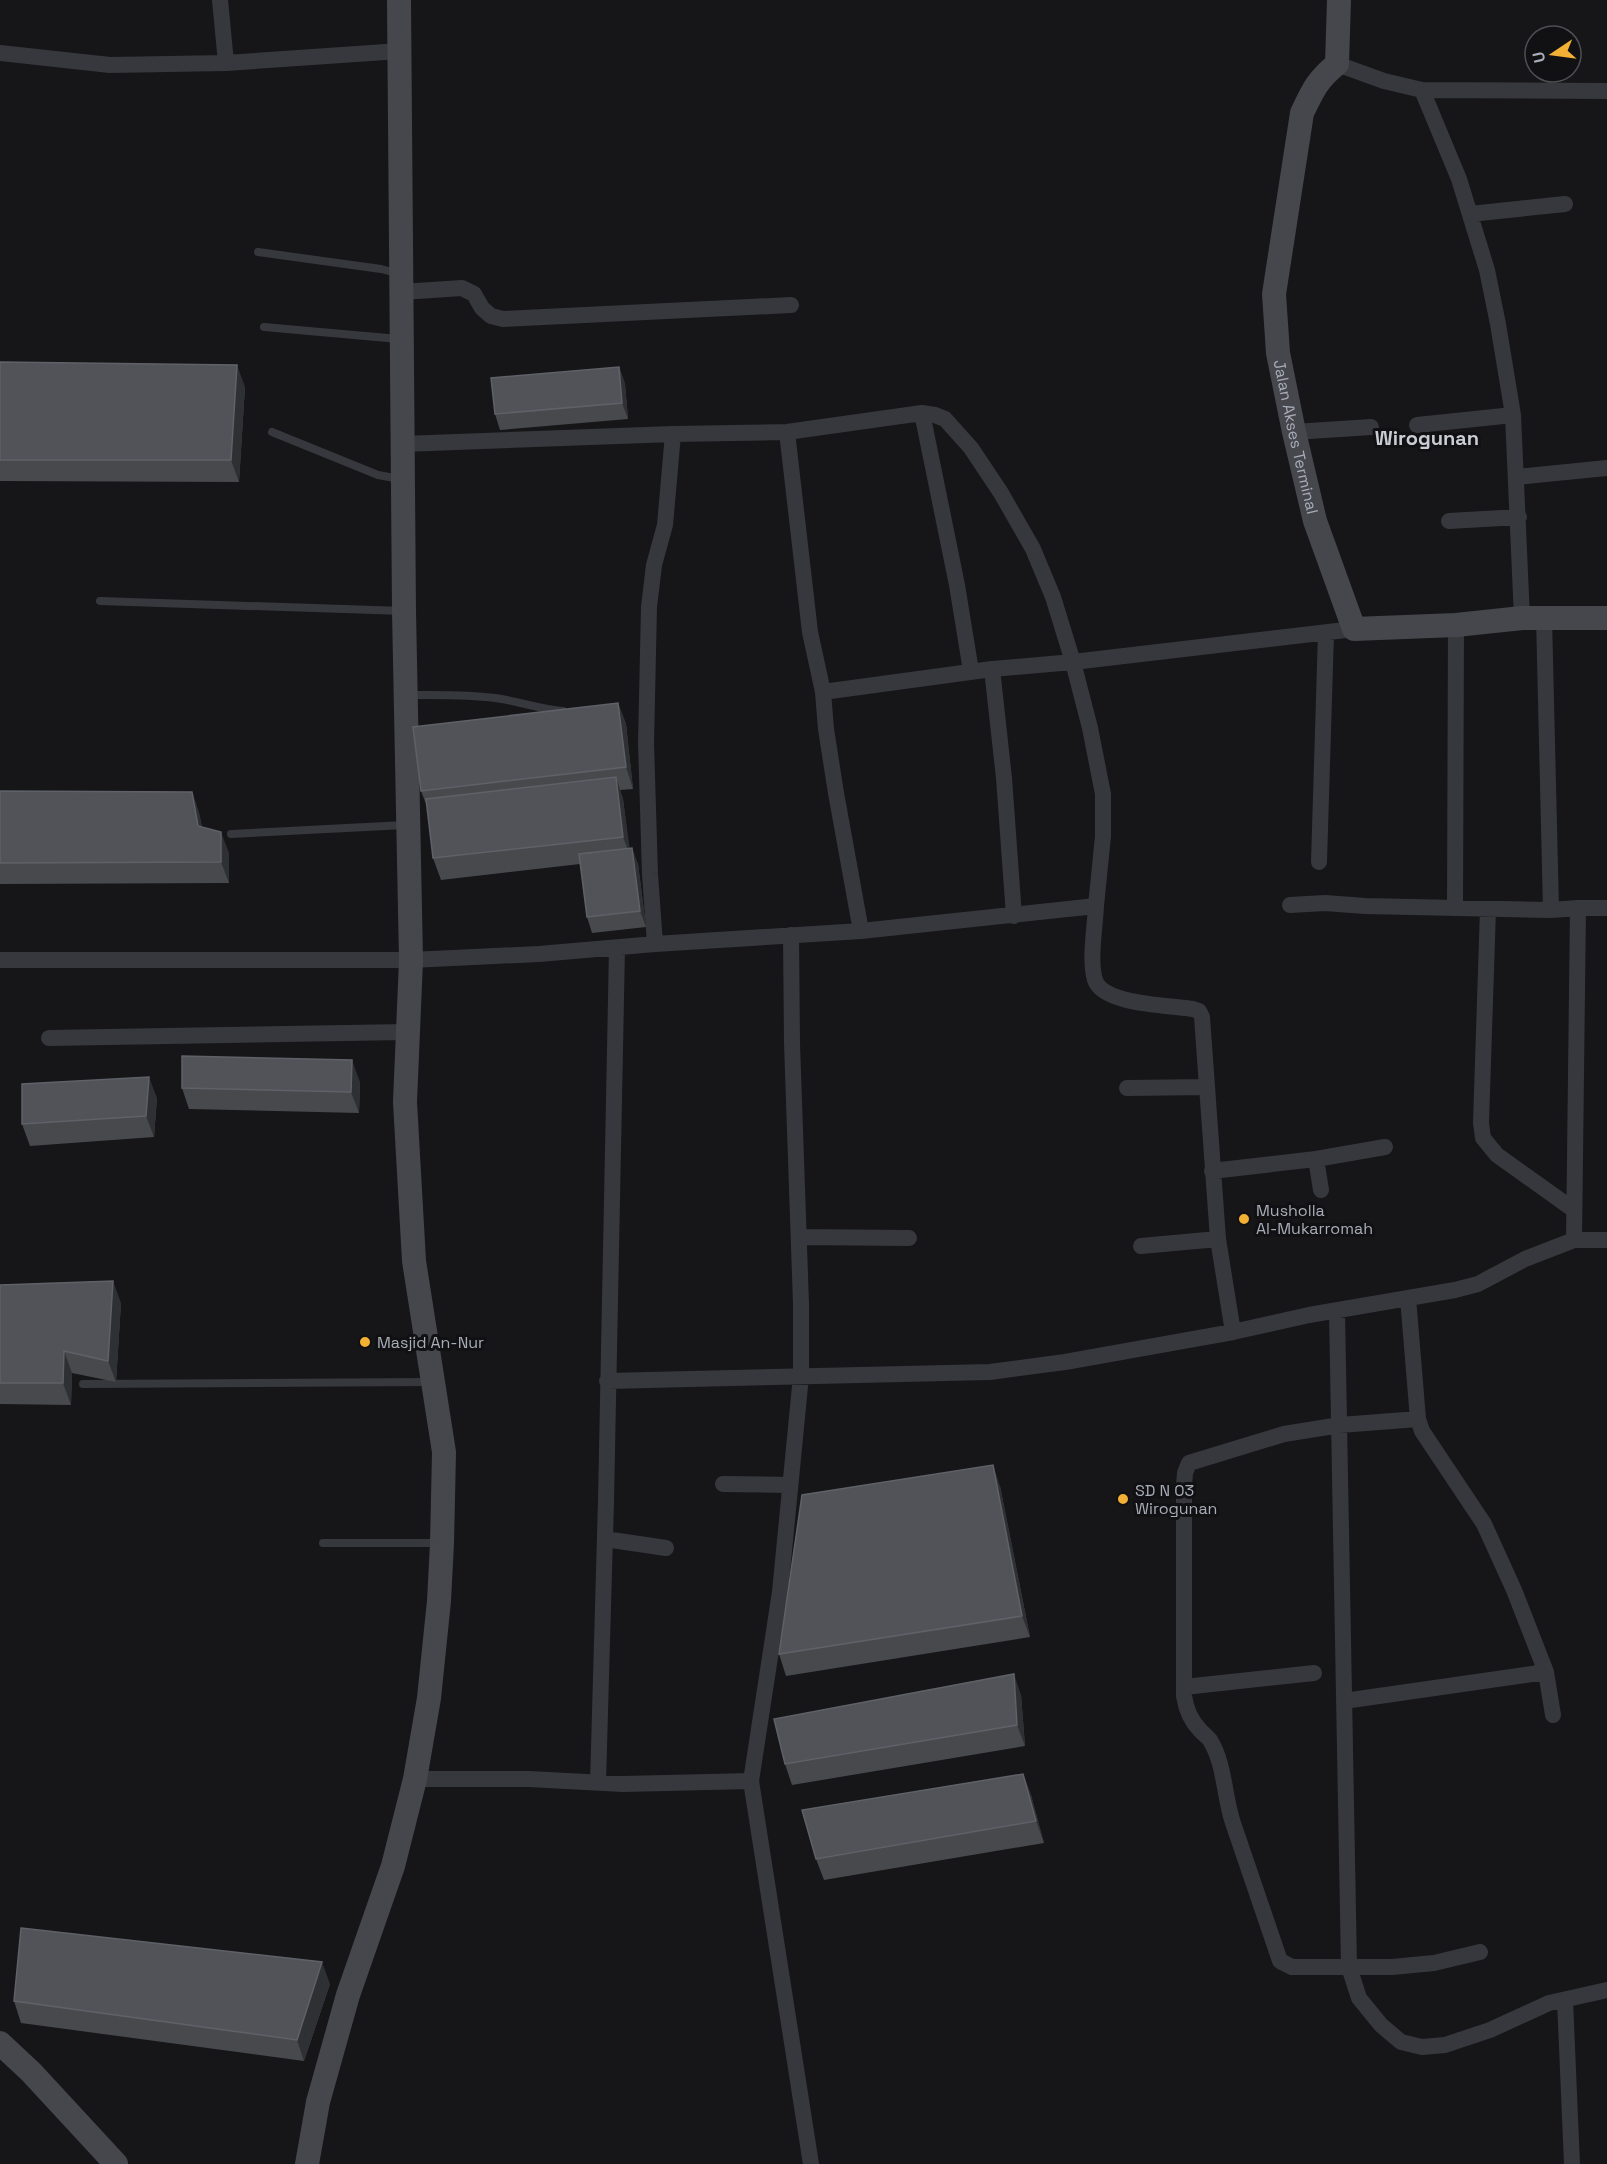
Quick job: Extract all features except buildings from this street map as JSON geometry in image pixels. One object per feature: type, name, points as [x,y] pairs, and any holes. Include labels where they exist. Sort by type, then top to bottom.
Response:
[{"type":"street","points":[[220,0],[225,63]]},
{"type":"street","points":[[307,2164],[318,2102],[348,1995],[393,1866],[415,1779],[429,1698],[439,1601],[442,1543],[444,1452],[414,1261],[405,1102],[406,1032],[411,960],[404,611],[399,0]]},
{"type":"street","points":[[1339,0],[1337,64],[1375,78],[1422,90],[1607,91]]},
{"type":"street","points":[[0,54],[110,65],[225,63],[400,51]]},
{"type":"street","name":"Jalan Akses Terminal","points":[[1337,64],[1317,83],[1302,113],[1274,294],[1278,353],[1315,521],[1354,629]]},
{"type":"street","points":[[1422,90],[1459,179],[1487,270],[1513,415],[1519,517],[1533,618],[1551,910]]},
{"type":"street","points":[[1470,214],[1564,204]]},
{"type":"street","points":[[401,283],[462,288],[474,294],[482,308],[491,315],[503,319],[791,305]]},
{"type":"street","points":[[403,444],[787,432],[922,413],[945,419],[971,448],[1001,493],[1033,549],[1080,661],[1103,794],[1103,836],[1093,963],[1096,982],[1105,993],[1119,999],[1199,1011],[1203,1029],[1218,1239],[1233,1332]]},
{"type":"street","points":[[922,413],[949,542],[971,671]]},
{"type":"street","points":[[1417,425],[1513,415]]},
{"type":"street","points":[[1294,432],[1371,427]]},
{"type":"street","points":[[787,432],[810,632],[823,692],[836,793],[861,931]]},
{"type":"street","points":[[655,944],[650,874],[646,743],[649,607],[654,566],[665,525],[673,434]]},
{"type":"street","points":[[1516,477],[1607,468]]},
{"type":"street","points":[[1449,521],[1519,517]]},
{"type":"street","points":[[823,692],[971,671],[1080,661],[1354,629],[1456,625],[1533,618],[1607,618]]},
{"type":"street","points":[[1455,908],[1456,625]]},
{"type":"street","points":[[1319,862],[1326,633]]},
{"type":"street","points":[[992,669],[1004,778],[1014,916]]},
{"type":"street","points":[[1290,905],[1325,903],[1551,910],[1607,908]]},
{"type":"street","points":[[0,960],[411,960],[539,954],[861,931],[1096,906]]},
{"type":"street","points":[[1574,1240],[1578,908]]},
{"type":"street","points":[[1488,909],[1481,1123],[1483,1138],[1497,1155],[1574,1210]]},
{"type":"street","points":[[791,935],[801,1376],[780,1592],[751,1781],[811,2164]]},
{"type":"street","points":[[598,1783],[617,948]]},
{"type":"street","points":[[49,1038],[406,1032]]},
{"type":"street","points":[[1127,1088],[1206,1087]]},
{"type":"street","points":[[1212,1171],[1316,1159],[1385,1147]]},
{"type":"street","points":[[1316,1159],[1321,1190]]},
{"type":"street","points":[[799,1237],[909,1238]]},
{"type":"street","points":[[1141,1246],[1218,1239]]},
{"type":"street","points":[[607,1381],[947,1375],[1065,1362],[1233,1332],[1309,1315],[1455,1290],[1478,1284],[1525,1259],[1574,1240],[1607,1240]]},
{"type":"street","points":[[1408,1298],[1418,1419],[1431,1447],[1485,1524],[1546,1672],[1553,1715]]},
{"type":"street","points":[[1337,1312],[1348,1967],[1359,1998],[1382,2025],[1401,2042],[1422,2047],[1445,2045],[1490,2030],[1549,2003],[1607,1990]]},
{"type":"street","points":[[1418,1419],[1340,1425],[1284,1434],[1189,1462],[1184,1486],[1184,1696],[1187,1713],[1198,1729],[1210,1740],[1219,1763],[1227,1805],[1280,1961],[1292,1967],[1392,1967],[1434,1963],[1480,1952]]},
{"type":"street","points":[[723,1484],[789,1485]]},
{"type":"street","points":[[605,1539],[666,1548]]},
{"type":"street","points":[[1344,1701],[1546,1672]]},
{"type":"street","points":[[1184,1687],[1314,1673]]},
{"type":"street","points":[[415,1779],[529,1779],[598,1783],[751,1781]]},
{"type":"street","points":[[1564,2000],[1572,2164]]},
{"type":"street","points":[[0,2043],[31,2072],[116,2164]]},
{"type":"lane","points":[[258,252],[381,269],[401,283]]},
{"type":"lane","points":[[264,327],[402,339]]},
{"type":"lane","points":[[272,432],[378,475],[404,480]]},
{"type":"lane","points":[[100,601],[404,611]]},
{"type":"lane","points":[[406,695],[492,698],[519,702],[544,710],[575,711]]},
{"type":"lane","points":[[231,834],[409,825]]},
{"type":"lane","points":[[83,1384],[433,1382]]},
{"type":"lane","points":[[322,1543],[442,1543]]},
{"type":"place","name":"Musholla Al-Mukarromah","points":[[1244,1219]]},
{"type":"place","name":"Masjid An-Nur","points":[[365,1342]]},
{"type":"place","name":"SD N 03 Wirogunan","points":[[1123,1499]]},
{"type":"district","name":"Wirogunan","points":[[1427,438]]}]
